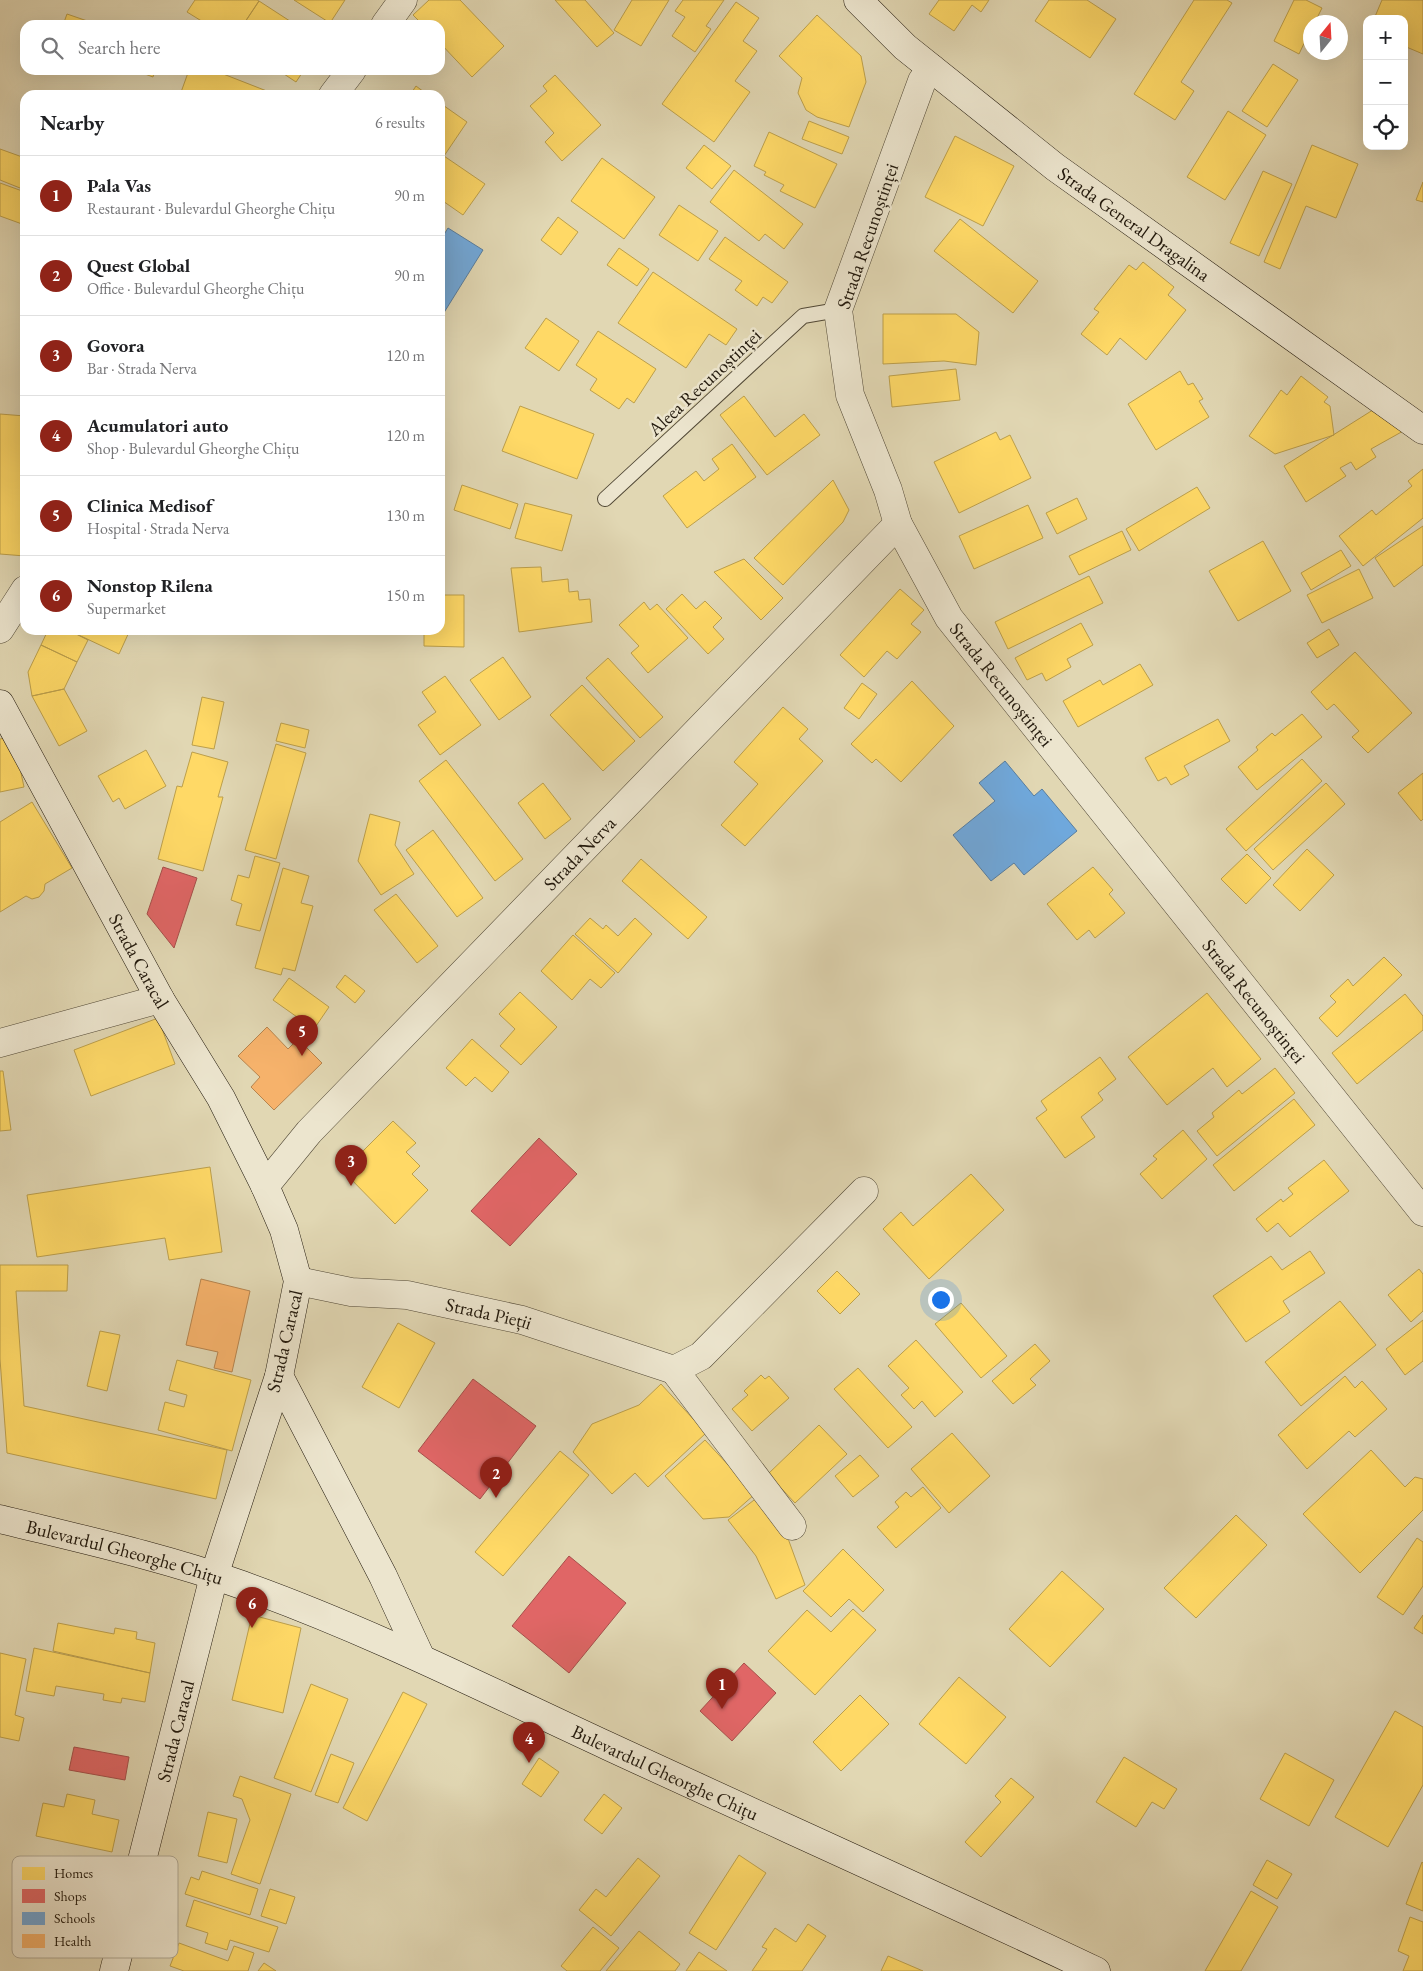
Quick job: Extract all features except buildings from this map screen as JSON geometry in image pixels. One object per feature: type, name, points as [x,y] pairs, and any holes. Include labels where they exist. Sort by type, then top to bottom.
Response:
[{"type":"street","points":[[389,20],[403,0]]},
{"type":"street","name":"Strada General Dragalina","points":[[858,0],[905,47],[1056,167],[1423,430]]},
{"type":"street","name":"Strada Recunoștinței","points":[[931,68],[922,81],[838,310],[850,396],[888,490],[898,524],[949,618],[1423,1212]]},
{"type":"street","points":[[337,90],[348,75]]},
{"type":"street","name":"Strada Nerva","points":[[265,1186],[304,1138],[898,524]]},
{"type":"street","points":[[0,629],[20,598]]},
{"type":"street","name":"Strada Caracal","points":[[0,704],[160,999],[221,1098],[265,1186],[284,1230],[298,1282],[278,1376],[214,1576],[143,1856]]},
{"type":"street","points":[[0,1043],[160,999]]},
{"type":"street","points":[[792,1526],[674,1370],[702,1356],[864,1191]]},
{"type":"street","name":"Strada Pieții","points":[[298,1282],[351,1292],[407,1295],[522,1320],[674,1370]]},
{"type":"street","points":[[278,1376],[384,1576],[420,1656]]},
{"type":"street","name":"Bulevardul Gheorghe Chițu","points":[[0,1519],[163,1560],[214,1576],[420,1656],[608,1746],[800,1833],[855,1861],[940,1897],[1096,1971]]},
{"type":"street","name":"Strada Caracal","points":[[114,1971],[117,1958]]},
{"type":"lane","name":"Aleea Recunoștinței","points":[[605,499],[803,316],[838,310]]},
{"type":"place","name":"Clinica Medisof","points":[[302,1056]]},
{"type":"place","name":"Govora","points":[[351,1186]]},
{"type":"place","name":"Quest Global","points":[[496,1498]]},
{"type":"place","name":"Nonstop Rilena","points":[[252,1628]]},
{"type":"place","name":"Pala Vas","points":[[722,1709]]},
{"type":"place","name":"Acumulatori auto","points":[[529,1763]]}]
